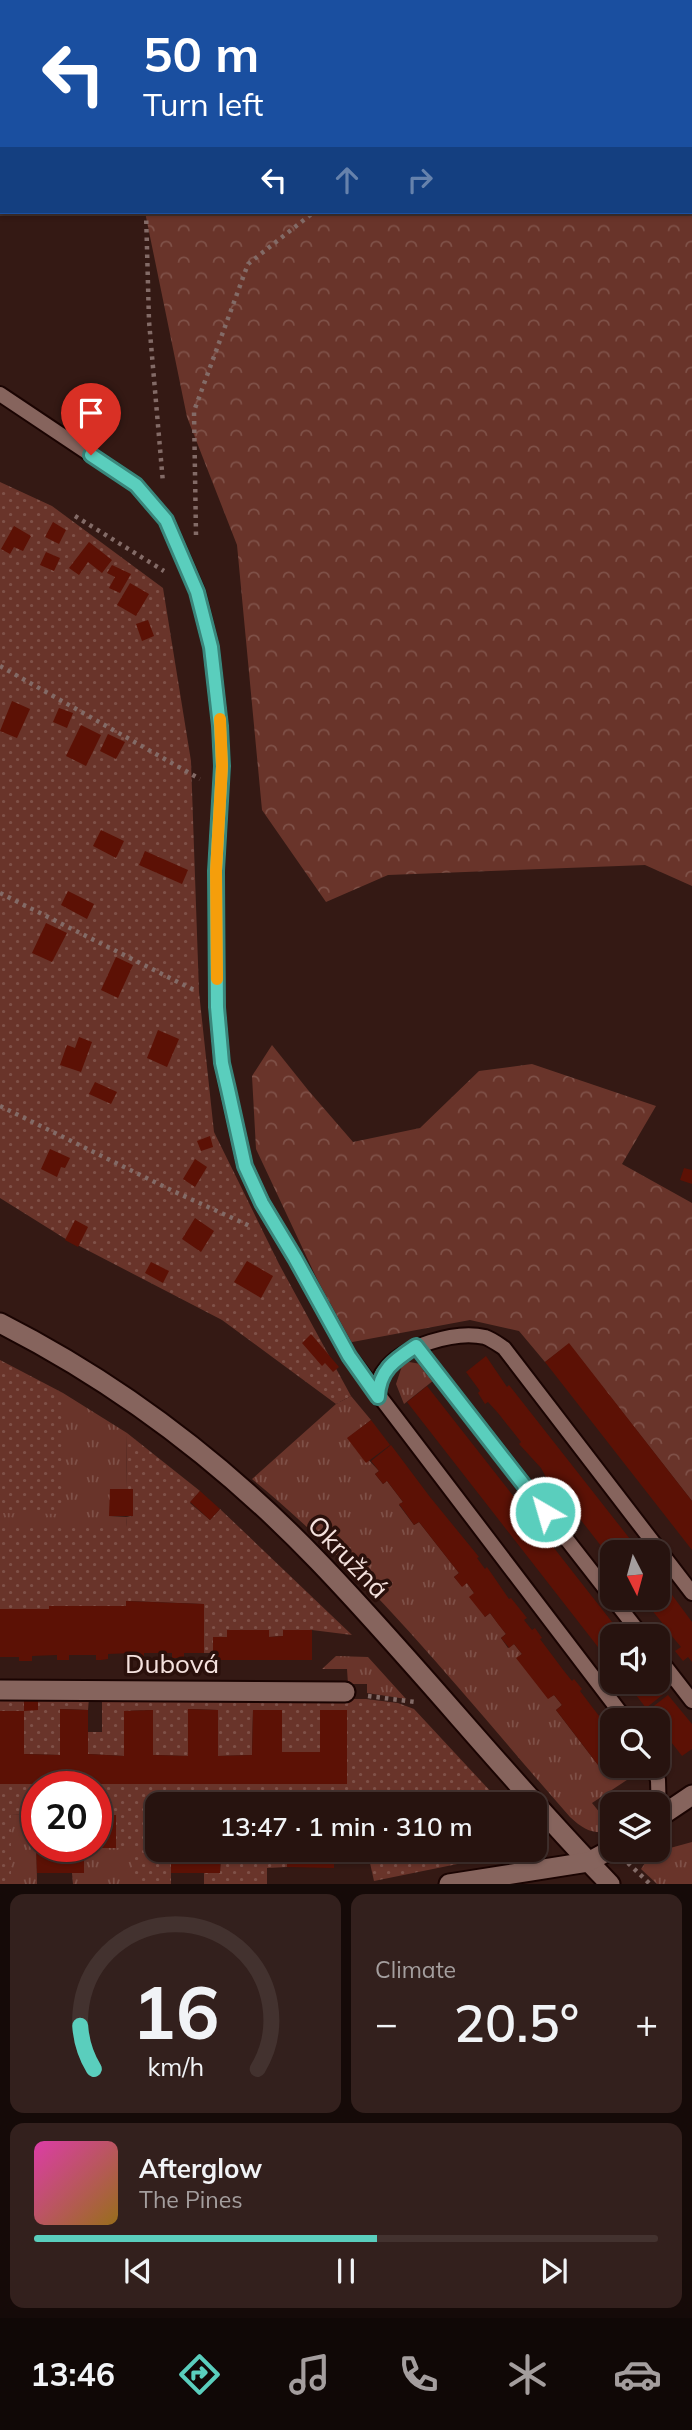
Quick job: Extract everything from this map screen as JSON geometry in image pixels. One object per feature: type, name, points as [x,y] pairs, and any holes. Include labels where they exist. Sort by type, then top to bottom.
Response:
[{"type":"street","name":"Okružná","points":[[0,1323],[83,1370],[155,1418],[216,1466],[269,1513],[317,1560],[610,1884]]},
{"type":"street","name":"Dubová","points":[[0,1690],[345,1692]]},
{"type":"street","points":[[670,1810],[692,1795]]},
{"type":"street","points":[[449,1884],[600,1858]]},
{"type":"lane","points":[[0,394],[136,485],[166,520],[197,592],[211,647],[221,753],[216,871],[217,1007],[222,1063],[245,1166],[262,1203],[349,1356],[617,1708]]},
{"type":"lane","points":[[378,1397],[378,1383],[384,1371],[416,1346],[469,1335],[488,1338],[504,1348],[692,1593]]},
{"type":"lane","points":[[416,1346],[633,1624]]},
{"type":"lane","points":[[670,1673],[692,1701]]},
{"type":"path","points":[[146,214],[149,321],[166,520]]},
{"type":"path","points":[[196,536],[194,411],[248,264],[311,214]]},
{"type":"path","points":[[75,516],[197,592]]},
{"type":"path","points":[[0,666],[191,773],[220,794]]},
{"type":"path","points":[[0,893],[192,988],[217,1007]]},
{"type":"path","points":[[0,1106],[219,1213],[284,1238]]},
{"type":"path","points":[[345,1692],[419,1703],[411,1694]]},
{"type":"path","points":[[627,1862],[650,1884]]},
{"type":"green space","points":[[145,214],[692,214],[692,886],[645,865],[388,875],[326,902],[262,810],[237,545],[187,417]]},
{"type":"green space","points":[[0,482],[52,506],[163,588],[191,761],[199,992],[214,1132],[279,1264],[351,1396],[336,1404],[222,1320],[64,1238],[0,1198]]},
{"type":"green space","points":[[272,1045],[353,1142],[420,1128],[479,1071],[532,1064],[656,1106],[622,1164],[692,1203],[692,1501],[569,1344],[545,1362],[519,1331],[470,1320],[347,1343],[256,1149],[252,1076]]},
{"type":"green space","points":[[0,1360],[63,1393],[63,1514],[0,1513]]},
{"type":"green space","points":[[409,1362],[421,1364],[434,1380],[404,1404],[396,1384],[402,1366]]},
{"type":"green space","points":[[63,1393],[127,1433],[126,1489],[109,1516],[126,1517],[127,1527],[0,1527],[0,1513],[63,1513]]},
{"type":"green space","points":[[351,1396],[371,1420],[348,1438],[379,1471],[375,1474],[383,1484],[387,1481],[403,1502],[399,1505],[414,1525],[419,1522],[459,1573],[454,1577],[462,1586],[467,1583],[485,1617],[490,1613],[506,1634],[501,1638],[508,1648],[514,1644],[522,1654],[517,1658],[548,1698],[554,1695],[562,1705],[556,1710],[600,1768],[600,1778],[630,1778],[609,1792],[600,1792],[600,1798],[592,1803],[600,1813],[600,1832],[580,1825],[570,1817],[378,1598],[296,1517],[252,1479],[336,1404]]},
{"type":"green space","points":[[127,1433],[200,1491],[190,1503],[210,1520],[220,1509],[352,1635],[284,1630],[283,1636],[269,1637],[269,1630],[227,1631],[227,1637],[213,1637],[213,1653],[204,1653],[203,1604],[127,1601],[126,1606],[0,1609],[0,1527],[127,1527],[126,1517],[133,1516],[133,1490],[126,1489]]},
{"type":"green space","points":[[336,1656],[368,1657],[406,1699],[367,1693],[367,1684],[348,1684],[347,1669],[322,1669]]},
{"type":"green space","points":[[24,1698],[24,1710],[37,1710],[38,1699],[89,1698],[88,1710],[60,1709],[60,1755],[24,1754],[24,1711],[0,1711],[0,1699]]},
{"type":"green space","points":[[102,1698],[366,1699],[398,1703],[414,1709],[491,1792],[145,1792],[145,1862],[171,1862],[171,1884],[133,1884],[133,1848],[116,1848],[112,1784],[347,1784],[320,1752],[282,1752],[282,1710],[253,1710],[252,1755],[218,1756],[218,1710],[188,1709],[188,1756],[153,1755],[153,1710],[124,1711],[124,1756],[88,1754],[88,1732],[102,1732]]},
{"type":"green space","points":[[0,1784],[21,1784],[21,1815],[11,1815],[11,1884],[0,1884]]},
{"type":"green space","points":[[11,1815],[21,1815],[21,1862],[37,1862],[37,1884],[11,1884]]},
{"type":"green space","points":[[692,1842],[692,1884],[657,1884],[641,1869],[646,1862],[670,1862],[670,1848]]},
{"type":"green space","points":[[112,1848],[133,1848],[133,1884],[73,1884],[72,1873],[84,1873],[84,1862],[112,1862]]},
{"type":"green space","points":[[221,1862],[287,1862],[287,1867],[267,1868],[267,1884],[204,1884],[204,1873],[220,1873]]},
{"type":"green space","points":[[370,1862],[467,1862],[374,1881]]},
{"type":"building","points":[[53,522],[66,530],[59,544],[45,537]]},
{"type":"building","points":[[14,526],[31,536],[23,551],[14,547],[10,554],[1,549]]},
{"type":"building","points":[[89,542],[112,560],[102,573],[88,562],[79,575],[69,568]]},
{"type":"building","points":[[46,552],[60,558],[54,571],[40,565]]},
{"type":"building","points":[[112,565],[131,574],[120,593],[109,588],[115,577],[107,573]]},
{"type":"building","points":[[130,583],[149,594],[136,616],[117,605]]},
{"type":"building","points":[[148,620],[154,636],[142,641],[136,624]]},
{"type":"building","points":[[12,701],[30,709],[17,738],[0,731]]},
{"type":"building","points":[[59,708],[73,713],[67,728],[53,722]]},
{"type":"building","points":[[81,725],[101,735],[86,766],[66,756]]},
{"type":"building","points":[[108,734],[125,742],[116,759],[100,751]]},
{"type":"building","points":[[101,830],[124,841],[116,858],[93,846]]},
{"type":"building","points":[[145,851],[188,870],[182,884],[139,865]]},
{"type":"building","points":[[68,891],[94,904],[87,919],[61,905]]},
{"type":"building","points":[[46,923],[67,933],[52,962],[32,953]]},
{"type":"building","points":[[116,957],[133,965],[118,998],[101,990]]},
{"type":"building","points":[[158,1030],[179,1039],[167,1067],[147,1058]]},
{"type":"building","points":[[79,1037],[92,1042],[81,1072],[60,1065],[67,1045],[75,1048]]},
{"type":"building","points":[[95,1082],[117,1092],[111,1104],[89,1094]]},
{"type":"building","points":[[210,1136],[213,1147],[201,1151],[197,1141]]},
{"type":"building","points":[[50,1149],[70,1158],[65,1168],[61,1167],[57,1177],[41,1169]]},
{"type":"building","points":[[195,1159],[207,1167],[195,1187],[183,1179]]},
{"type":"building","points":[[684,1168],[692,1170],[692,1184],[680,1180]]},
{"type":"building","points":[[195,1218],[214,1231],[201,1252],[182,1239]]},
{"type":"building","points":[[75,1220],[88,1227],[78,1247],[65,1240]]},
{"type":"building","points":[[247,1261],[273,1276],[261,1298],[234,1282]]},
{"type":"building","points":[[151,1262],[169,1271],[163,1283],[145,1273]]},
{"type":"building","points":[[311,1334],[339,1367],[333,1372],[325,1363],[322,1366],[302,1343]]},
{"type":"building","points":[[569,1343],[692,1501],[692,1550],[545,1362]]},
{"type":"building","points":[[486,1356],[507,1387],[509,1385],[631,1540],[600,1540],[600,1545],[519,1444],[521,1442],[498,1413],[488,1402],[485,1404],[478,1393],[480,1391],[466,1372]]},
{"type":"building","points":[[427,1386],[614,1624],[600,1624],[600,1650],[407,1402]]},
{"type":"building","points":[[371,1420],[390,1445],[366,1463],[347,1438]]},
{"type":"building","points":[[391,1445],[479,1557],[477,1558],[485,1569],[487,1567],[509,1599],[511,1598],[527,1618],[524,1620],[532,1630],[535,1628],[564,1671],[582,1689],[580,1691],[600,1717],[600,1768],[556,1710],[562,1705],[554,1695],[548,1699],[516,1658],[522,1654],[514,1644],[509,1648],[501,1638],[506,1634],[490,1613],[485,1617],[469,1597],[474,1593],[467,1583],[462,1587],[454,1577],[459,1573],[419,1522],[414,1525],[399,1504],[403,1502],[387,1481],[383,1484],[375,1474],[379,1471],[371,1461]]},
{"type":"building","points":[[110,1489],[133,1489],[133,1516],[109,1516]]},
{"type":"building","points":[[200,1491],[220,1509],[210,1520],[190,1502]]},
{"type":"building","points":[[670,1592],[692,1622],[692,1662],[688,1657],[683,1661],[675,1651],[681,1647],[670,1636],[670,1624],[663,1624],[652,1610],[670,1610]]},
{"type":"building","points":[[126,1601],[204,1604],[204,1653],[184,1653],[184,1658],[172,1658],[172,1653],[144,1653],[144,1658],[132,1659],[132,1653],[108,1654],[108,1659],[101,1660],[96,1660],[96,1655],[69,1655],[69,1660],[57,1660],[57,1655],[32,1656],[32,1661],[19,1661],[19,1657],[0,1657],[0,1609],[126,1606]]},
{"type":"building","points":[[227,1630],[269,1630],[269,1637],[283,1636],[283,1630],[312,1630],[312,1660],[213,1660],[213,1637],[227,1637]]},
{"type":"building","points":[[635,1694],[664,1694],[646,1708]]},
{"type":"building","points":[[668,1695],[692,1724],[692,1749],[682,1756],[670,1740],[670,1708],[651,1708]]},
{"type":"building","points":[[24,1698],[38,1699],[38,1710],[24,1711]]},
{"type":"building","points":[[60,1709],[88,1710],[88,1754],[124,1756],[124,1711],[153,1710],[153,1755],[188,1756],[188,1709],[218,1710],[218,1756],[252,1755],[253,1710],[282,1710],[282,1752],[320,1752],[320,1710],[347,1710],[347,1784],[112,1784],[112,1771],[21,1771],[21,1784],[0,1784],[0,1711],[24,1711],[24,1754],[60,1755]]},
{"type":"building","points":[[112,1815],[116,1815],[116,1848],[112,1848]]},
{"type":"building","points":[[37,1862],[84,1862],[84,1873],[37,1873]]},
{"type":"building","points":[[171,1862],[220,1862],[220,1873],[171,1873]]},
{"type":"building","points":[[287,1862],[334,1862],[334,1868],[287,1867]]},
{"type":"building","points":[[341,1862],[370,1862],[370,1863]]},
{"type":"slow traffic","points":[[217,979],[216,871],[222,766],[220,719]]},
{"type":"route","points":[[91,455],[136,485],[166,520],[197,592],[211,647],[222,766],[216,871],[217,1007],[222,1063],[245,1166],[262,1203],[349,1356],[378,1397],[378,1383],[384,1371],[416,1346],[545,1512]]}]
